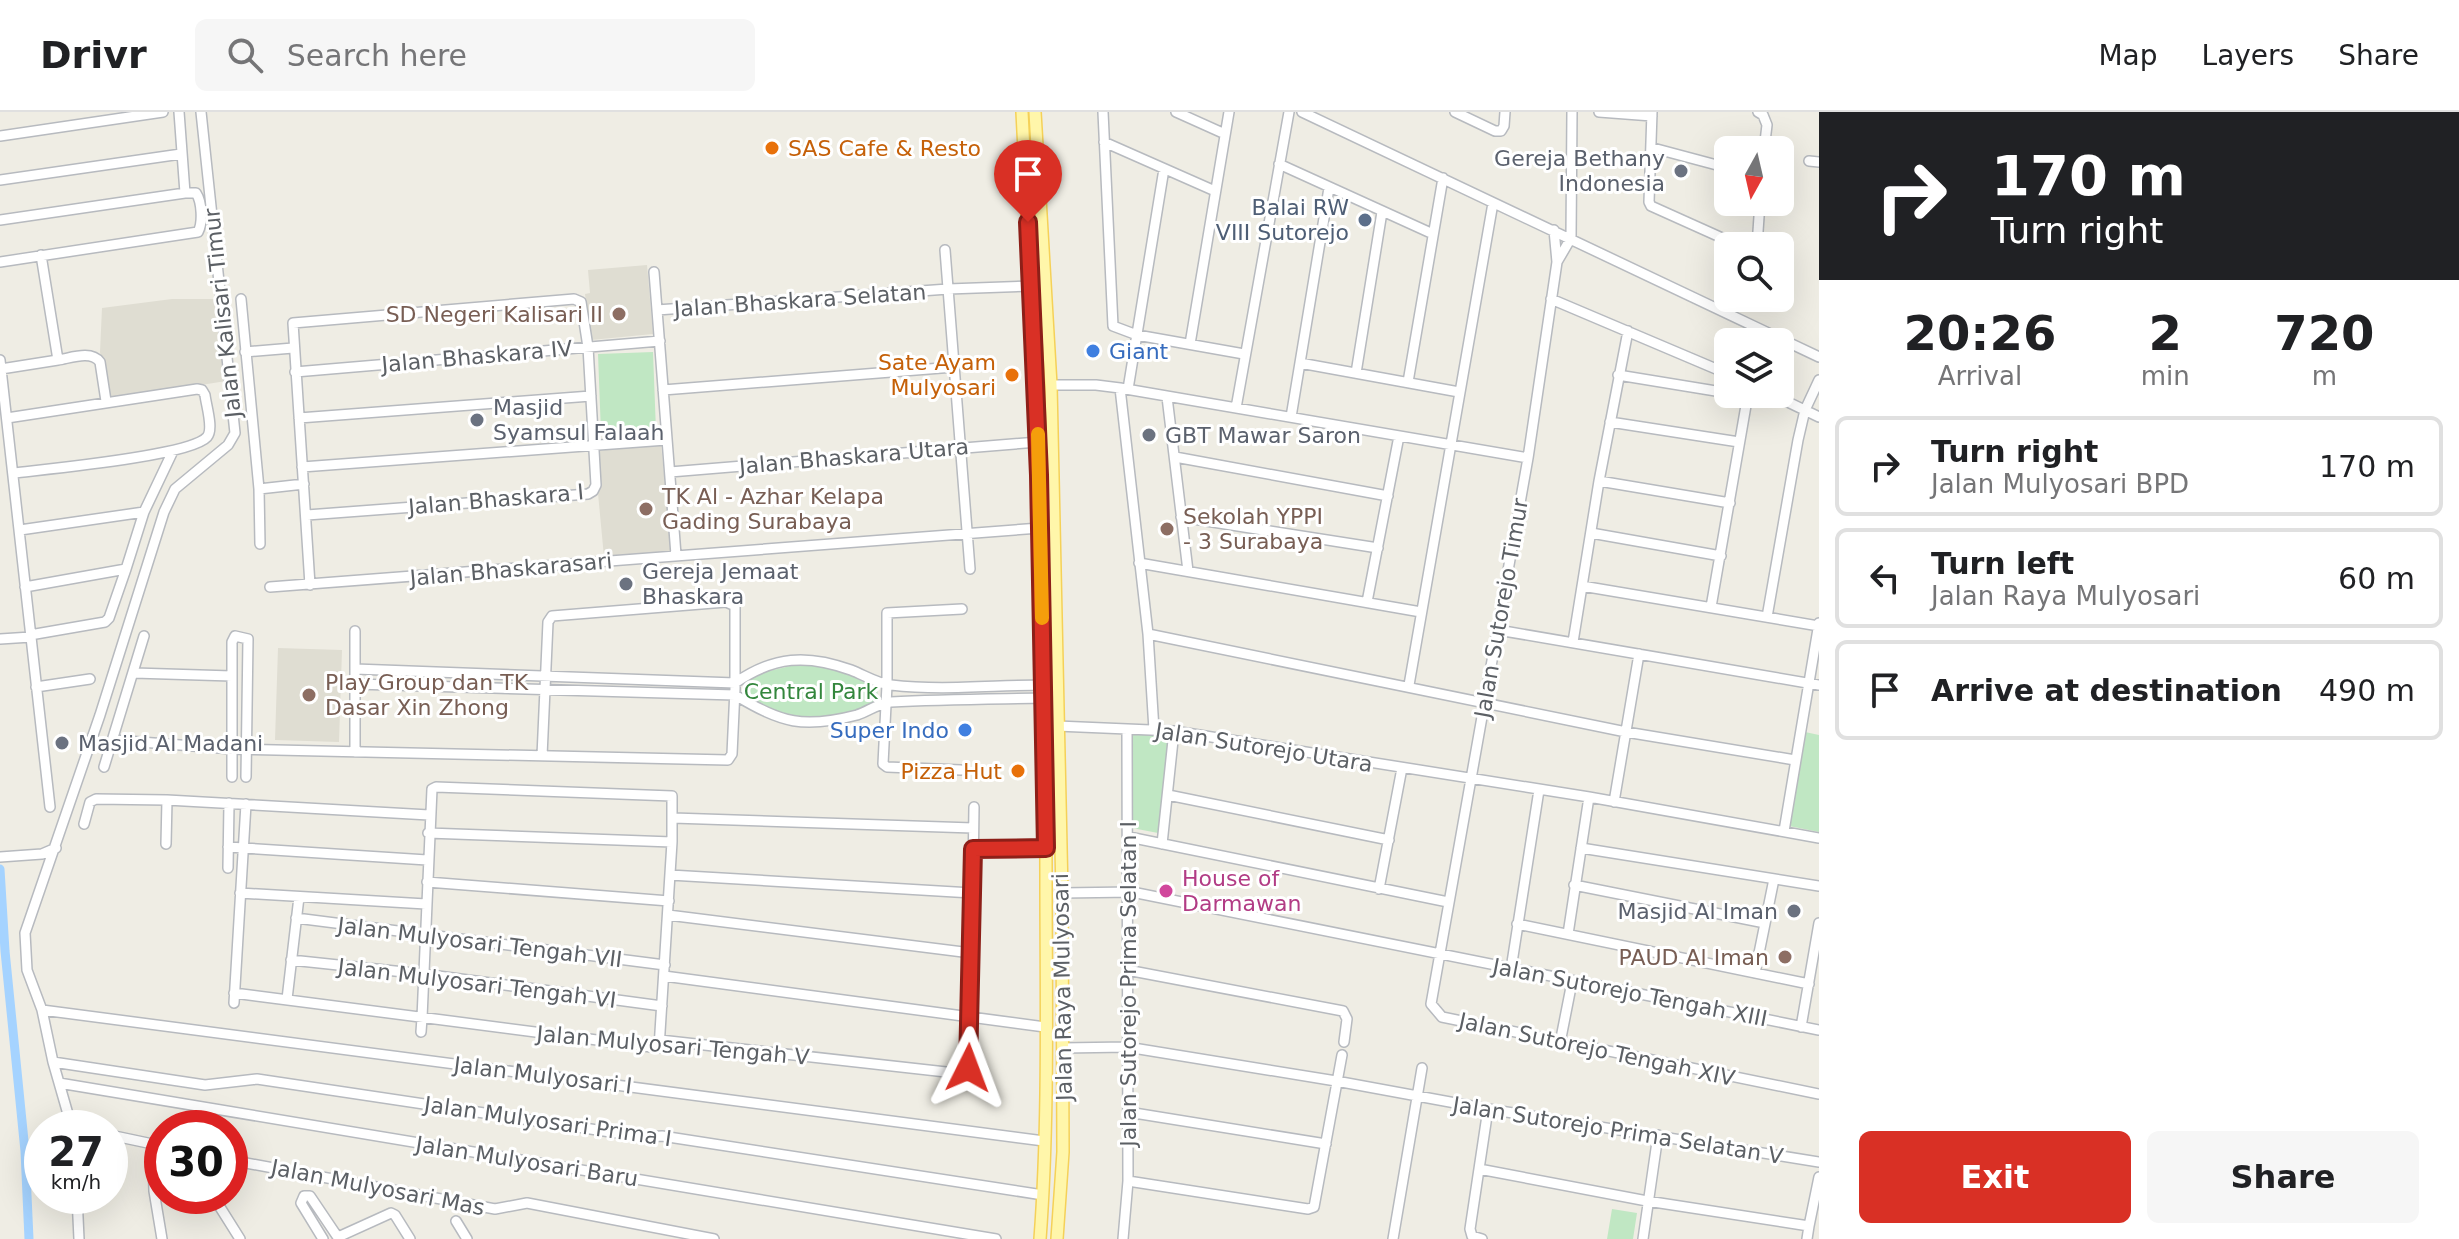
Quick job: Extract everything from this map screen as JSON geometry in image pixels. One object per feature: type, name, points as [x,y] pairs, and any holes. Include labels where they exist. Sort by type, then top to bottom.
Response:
[{"type":"main road","name":"Jalan Raya Mulyosari","points":[[1022,112],[1034,221]]},
{"type":"main road","name":"Jalan Raya Mulyosari","points":[[1035,112],[1035,241],[1051,385],[1040,528],[1046,848],[1045,1110],[1040,1239]]},
{"type":"main road","name":"Jalan Raya Mulyosari","points":[[1035,241],[1031,286],[1038,442],[1046,474],[1062,893],[1064,1125],[1057,1239]]},
{"type":"main road","points":[[1046,873],[1061,872]]},
{"type":"main road","points":[[1045,1110],[1064,1110]]},
{"type":"main road","points":[[1044,1125],[1064,1125]]},
{"type":"street","points":[[0,136],[163,112]]},
{"type":"street","points":[[179,112],[185,193]]},
{"type":"street","name":"Jalan Kalisari Timur","points":[[69,1110],[53,1062],[42,1010],[29,979],[24,939],[164,512],[183,480],[219,453],[235,433],[201,112]]},
{"type":"street","points":[[1103,112],[1112,322],[1117,329],[1137,335],[1244,354]]},
{"type":"street","points":[[1176,112],[1225,134]]},
{"type":"street","points":[[1190,344],[1229,112]]},
{"type":"street","points":[[1236,408],[1289,112]]},
{"type":"street","points":[[1302,112],[1819,357]]},
{"type":"street","points":[[1455,112],[1501,131],[1505,112]]},
{"type":"street","points":[[1571,238],[1572,112]]},
{"type":"street","points":[[1599,112],[1652,114],[1651,206],[1714,234]]},
{"type":"street","points":[[1758,112],[1763,115],[1767,125],[1766,136]]},
{"type":"street","points":[[1104,142],[1215,191]]},
{"type":"street","points":[[1653,148],[1714,164]]},
{"type":"street","points":[[0,180],[181,154]]},
{"type":"street","points":[[1279,164],[1433,234]]},
{"type":"street","points":[[1154,730],[1148,634],[1124,388],[1137,335],[1164,169]]},
{"type":"street","points":[[1408,382],[1443,178]]},
{"type":"street","points":[[1291,417],[1329,188]]},
{"type":"street","points":[[0,220],[185,193],[199,196],[201,227],[196,233],[0,262]]},
{"type":"street","points":[[1409,685],[1493,203]]},
{"type":"street","points":[[1356,373],[1382,212]]},
{"type":"street","name":"Jalan Sutorejo Timur","points":[[1441,954],[1528,458],[1557,262],[1554,230]]},
{"type":"street","name":"Jalan Sutorejo Timur","points":[[1557,262],[1571,238]]},
{"type":"street","name":"Jalan Bhaskara Selatan","points":[[945,250],[970,569]]},
{"type":"street","points":[[41,255],[58,360]]},
{"type":"street","points":[[654,272],[657,310]]},
{"type":"street","name":"Jalan Bhaskara Selatan","points":[[676,555],[657,310],[1031,286]]},
{"type":"street","points":[[241,299],[259,489],[260,544]]},
{"type":"street","name":"Jalan Bhaskara I","points":[[293,348],[291,327],[296,322],[574,299],[582,303],[588,347],[596,487],[588,494],[307,515]]},
{"type":"street","points":[[1551,299],[1714,368]]},
{"type":"street","points":[[1573,642],[1599,481],[1628,331]]},
{"type":"street","name":"Jalan Bhaskara IV","points":[[295,372],[660,341]]},
{"type":"street","points":[[245,352],[293,348],[310,585]]},
{"type":"street","points":[[1,369],[95,356],[100,362],[106,401]]},
{"type":"street","points":[[0,360],[50,807]]},
{"type":"street","points":[[1300,363],[1459,392]]},
{"type":"street","points":[[663,390],[954,367]]},
{"type":"street","points":[[1618,375],[1714,391]]},
{"type":"street","points":[[1767,617],[1805,410],[1819,380]]},
{"type":"street","points":[[1051,385],[1124,388],[1528,458]]},
{"type":"street","points":[[7,418],[106,401],[202,390],[205,395],[209,435],[200,441],[173,451],[14,473]]},
{"type":"street","points":[[299,418],[591,396]]},
{"type":"street","points":[[1167,397],[1188,571]]},
{"type":"street","points":[[1794,405],[1819,417]]},
{"type":"street","points":[[1711,607],[1745,408]]},
{"type":"street","points":[[1610,422],[1739,442]]},
{"type":"street","points":[[1367,602],[1399,436]]},
{"type":"street","points":[[302,467],[666,440]]},
{"type":"street","name":"Jalan Bhaskara Utara","points":[[670,472],[1038,442]]},
{"type":"street","points":[[0,639],[105,622],[109,618],[144,512],[173,451]]},
{"type":"street","points":[[1175,457],[1388,496]]},
{"type":"street","points":[[1599,481],[1730,503]]},
{"type":"street","points":[[259,489],[304,484]]},
{"type":"street","points":[[20,530],[144,512]]},
{"type":"street","points":[[1181,517],[1378,548]]},
{"type":"street","name":"Jalan Bhaskarasari","points":[[270,587],[1040,528]]},
{"type":"street","points":[[1591,533],[1721,556]]},
{"type":"street","points":[[1139,563],[1421,612]]},
{"type":"street","points":[[25,587],[126,569]]},
{"type":"street","points":[[1582,586],[1819,625],[1814,684],[1795,760],[1784,831]]},
{"type":"street","points":[[114,740],[233,749],[248,748],[355,752],[728,760],[732,754],[735,695],[737,612],[733,604],[726,602],[553,615],[548,622],[542,756]]},
{"type":"street","points":[[961,770],[884,766],[887,612],[962,609]]},
{"type":"street","points":[[1498,630],[1814,684]]},
{"type":"street","points":[[355,631],[355,752]]},
{"type":"street","points":[[1148,634],[1409,685],[1626,732],[1795,760]]},
{"type":"street","points":[[104,767],[144,636]]},
{"type":"street","points":[[232,777],[232,640],[235,636],[248,639],[246,777]]},
{"type":"street","points":[[1614,802],[1639,654]]},
{"type":"street","points":[[355,669],[735,683],[761,667],[804,659],[829,663],[887,685],[1045,692]]},
{"type":"street","points":[[134,673],[232,676]]},
{"type":"street","points":[[36,687],[90,679]]},
{"type":"street","points":[[355,684],[735,695],[767,714],[787,721],[807,723],[861,714],[886,702],[948,701],[1045,692]]},
{"type":"street","points":[[948,687],[948,701]]},
{"type":"street","name":"Jalan Sutorejo Utara","points":[[1057,726],[1174,731],[1589,797],[1819,838]]},
{"type":"street","name":"Jalan Sutorejo Prima Selatan I","points":[[1123,1239],[1128,1181],[1127,729]]},
{"type":"street","points":[[1162,844],[1174,731]]},
{"type":"street","points":[[1379,889],[1402,768]]},
{"type":"street","points":[[421,1032],[429,815],[431,791],[436,787],[672,796],[660,1040]]},
{"type":"street","points":[[1511,969],[1539,790]]},
{"type":"street","points":[[1168,795],[1389,840]]},
{"type":"street","points":[[1568,934],[1589,797]]},
{"type":"street","points":[[84,824],[91,801],[167,800],[429,815]]},
{"type":"street","points":[[166,844],[167,800]]},
{"type":"street","points":[[228,868],[229,803]]},
{"type":"street","points":[[246,804],[240,893],[426,904]]},
{"type":"street","points":[[971,1017],[974,807]]},
{"type":"street","points":[[673,818],[973,828]]},
{"type":"street","points":[[428,833],[672,842]]},
{"type":"street","points":[[1129,837],[1448,902]]},
{"type":"street","points":[[228,847],[427,860]]},
{"type":"street","points":[[0,857],[42,854],[56,848]]},
{"type":"street","points":[[973,849],[1046,848]]},
{"type":"street","points":[[1581,848],[1819,886]]},
{"type":"street","points":[[670,875],[972,893]]},
{"type":"street","points":[[1755,973],[1774,879]]},
{"type":"street","points":[[427,882],[669,901]]},
{"type":"street","points":[[1574,885],[1765,923]]},
{"type":"street","name":"Jalan Sutorejo Tengah XIII","points":[[1062,893],[1127,891],[1819,1030]]},
{"type":"street","name":"Jalan Mulyosari Tengah V","points":[[240,893],[234,998],[287,999],[657,1049],[660,1040],[958,1076],[967,1070],[971,1017]]},
{"type":"street","points":[[287,999],[299,897]]},
{"type":"street","points":[[668,915],[971,953]]},
{"type":"street","name":"Jalan Mulyosari Tengah VII","points":[[296,918],[1045,1027]]},
{"type":"street","points":[[1801,1027],[1819,923]]},
{"type":"street","points":[[1517,924],[1809,984]]},
{"type":"street","name":"Jalan Sutorejo Tengah XIV","points":[[1441,954],[1431,1001],[1437,1014],[1560,1043],[1819,1094]]},
{"type":"street","name":"Jalan Mulyosari Tengah VI","points":[[291,960],[662,1006]]},
{"type":"street","points":[[1127,970],[1343,1011],[1347,1015],[1344,1042]]},
{"type":"street","points":[[1560,1043],[1572,982]]},
{"type":"street","name":"Jalan Mulyosari I","points":[[42,1010],[1044,1141]]},
{"type":"street","name":"Jalan Sutorejo Prima Selatan V","points":[[1063,1048],[1127,1047],[1819,1162]]},
{"type":"street","points":[[1128,1181],[1310,1209],[1316,1203],[1342,1055]]},
{"type":"street","name":"Jalan Mulyosari Prima I","points":[[53,1062],[205,1085],[257,1079],[644,1137],[662,1136],[1043,1195]]},
{"type":"street","points":[[1393,1239],[1422,1068]]},
{"type":"street","name":"Jalan Mulyosari Baru","points":[[59,1083],[996,1239]]},
{"type":"street","points":[[1482,1239],[1472,1236],[1470,1229],[1488,1109]]},
{"type":"street","points":[[1128,1112],[1326,1144]]},
{"type":"street","points":[[1643,1239],[1658,1135]]},
{"type":"street","name":"Jalan Mulyosari Mas","points":[[248,1163],[495,1209],[503,1210],[527,1203],[714,1239]]},
{"type":"street","points":[[1479,1169],[1647,1201],[1809,1226]]},
{"type":"street","points":[[1807,1239],[1819,1177]]},
{"type":"street","points":[[323,1239],[301,1203],[304,1196],[310,1196],[339,1238],[391,1213],[410,1239]]},
{"type":"street","points":[[78,1214],[79,1239]]},
{"type":"street","points":[[158,1214],[162,1239]]},
{"type":"street","points":[[224,1214],[240,1239]]},
{"type":"street","points":[[456,1221],[467,1239]]},
{"type":"shaded area","name":"SD Negeri Kalisari II","points":[[647,265],[653,334],[591,340],[585,294],[590,293],[588,270]]},
{"type":"shaded area","points":[[172,299],[214,299],[226,381],[107,400],[100,352],[102,308]]},
{"type":"shaded area","points":[[661,445],[672,551],[604,557],[594,451]]},
{"type":"shaded area","name":"Play Group dan TK Dasar Xin Zhong","points":[[278,648],[342,650],[339,742],[275,740]]},
{"type":"green space","points":[[653,352],[656,431],[601,433],[598,354]]},
{"type":"green space","name":"Central Park","points":[[799,664],[830,667],[860,677],[878,687],[877,700],[845,714],[810,717],[776,711],[745,695],[747,680]]},
{"type":"green space","points":[[1131,732],[1171,733],[1158,833],[1132,828]]},
{"type":"green space","points":[[1805,732],[1819,735],[1819,832],[1789,826]]},
{"type":"green space","points":[[1612,1209],[1637,1213],[1633,1239],[1607,1239]]},
{"type":"waterway","points":[[0,869],[25,1151],[29,1239]]},
{"type":"slow traffic","points":[[1038,434],[1042,618]]},
{"type":"place","name":"SAS Cafe & Resto","points":[[772,148]]},
{"type":"place","name":"Gereja Bethany Indonesia","points":[[1681,171]]},
{"type":"place","name":"Balai RW VIII Sutorejo","points":[[1365,220]]},
{"type":"place","name":"SD Negeri Kalisari II","points":[[619,314]]},
{"type":"place","name":"Giant","points":[[1093,351]]},
{"type":"place","name":"Sate Ayam Mulyosari","points":[[1012,375]]},
{"type":"place","name":"Masjid Syamsul Falaah","points":[[477,420]]},
{"type":"place","name":"GBT Mawar Saron","points":[[1149,435]]},
{"type":"place","name":"TK Al - Azhar Kelapa Gading Surabaya","points":[[646,509]]},
{"type":"place","name":"Sekolah YPPI - 3 Surabaya","points":[[1167,529]]},
{"type":"place","name":"Gereja Jemaat Bhaskara","points":[[626,584]]},
{"type":"place","name":"Play Group dan TK Dasar Xin Zhong","points":[[309,695]]},
{"type":"place","name":"Super Indo","points":[[965,730]]},
{"type":"place","name":"Masjid Al Madani","points":[[62,743]]},
{"type":"place","name":"Pizza Hut","points":[[1018,771]]},
{"type":"place","name":"House of Darmawan","points":[[1166,891]]},
{"type":"place","name":"Masjid Al Iman","points":[[1794,911]]},
{"type":"place","name":"PAUD Al Iman","points":[[1785,957]]},
{"type":"route","points":[[968,1068],[973,849],[1046,848],[1039,475],[1028,222]]}]
